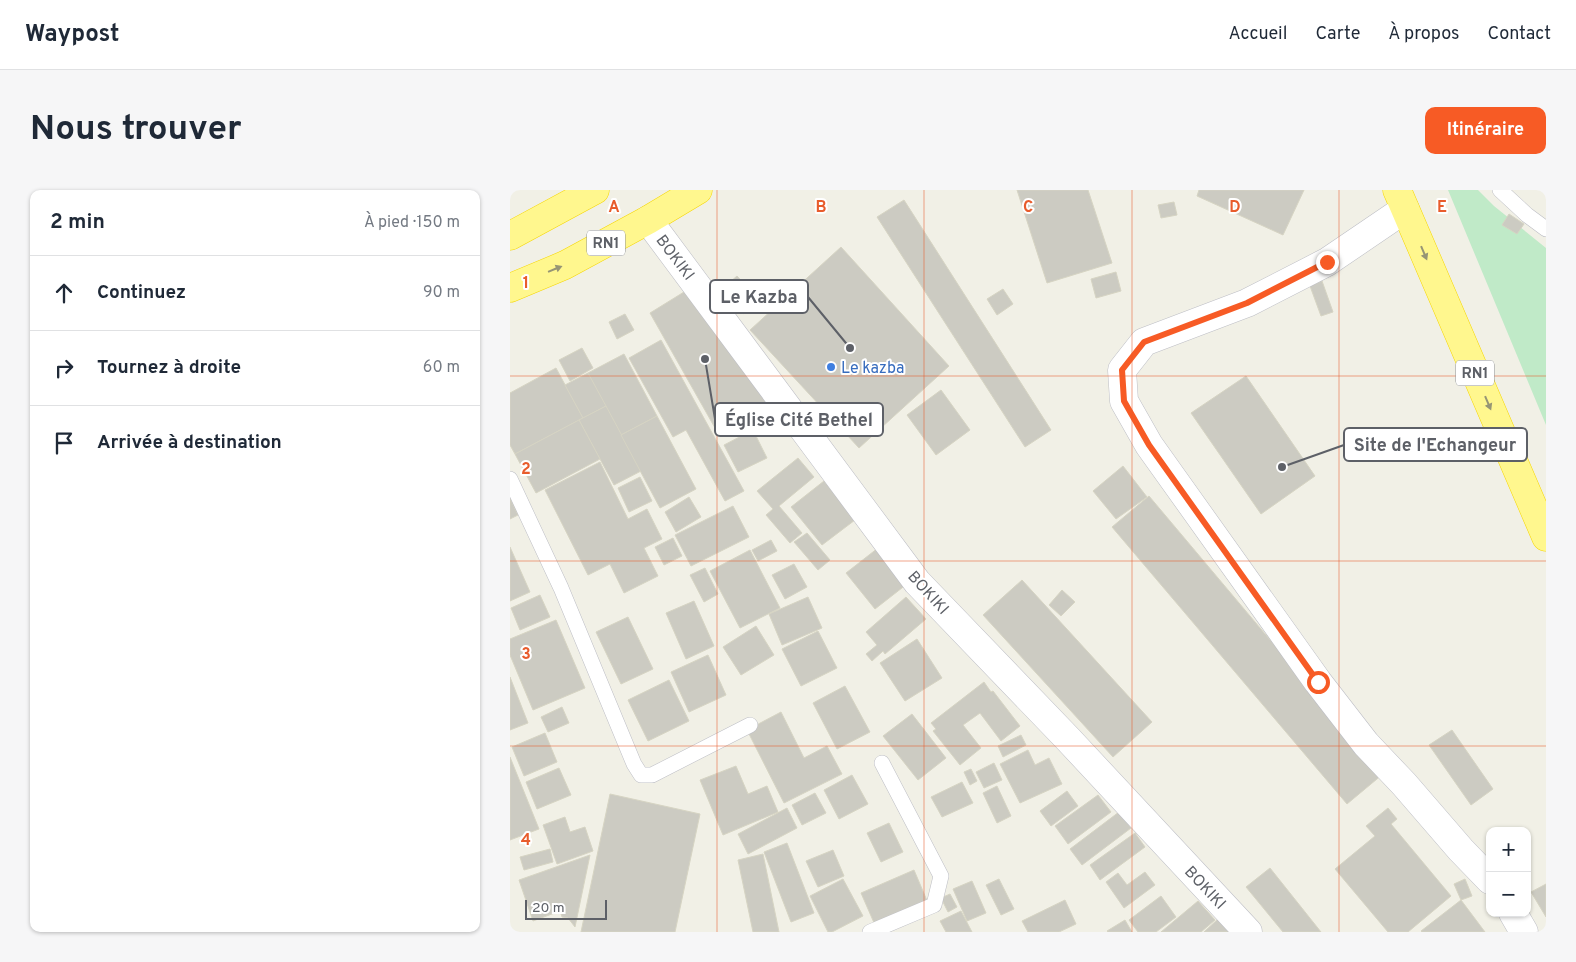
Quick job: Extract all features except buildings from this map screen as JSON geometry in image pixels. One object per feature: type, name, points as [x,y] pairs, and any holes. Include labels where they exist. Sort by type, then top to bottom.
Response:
[{"type":"highway","points":[[510,236],[595,190]]},
{"type":"highway","name":"RN1","points":[[510,288],[565,265],[648,220],[698,190]]},
{"type":"highway","points":[[1376,190],[1401,199]]},
{"type":"highway","name":"RN1","points":[[1401,199],[1546,537]]},
{"type":"street","points":[[1401,199],[1327,262],[1256,299],[1144,342],[1122,370],[1124,401],[1149,445],[1318,682],[1366,744],[1486,876]]},
{"type":"street","name":"BOKIKI","points":[[648,220],[917,582],[1061,732],[1248,932]]},
{"type":"street","points":[[1515,917],[1524,932]]},
{"type":"lane","points":[[1500,190],[1527,215],[1546,229]]},
{"type":"lane","points":[[510,479],[561,588],[634,764],[642,775],[652,775],[750,725]]},
{"type":"lane","points":[[870,932],[934,905],[940,887],[941,876],[882,763]]},
{"type":"green space","points":[[1448,190],[1478,190],[1494,206],[1546,248],[1546,425]]},
{"type":"place","name":"Le Kazba","points":[[850,348]]},
{"type":"place","name":"Église Cité Bethel","points":[[705,359]]},
{"type":"place","name":"Le kazba","points":[[831,367]]},
{"type":"place","name":"Site de l'Echangeur","points":[[1282,467]]},
{"type":"route","points":[[1318,682],[1149,445],[1124,401],[1122,370],[1144,342],[1247,303],[1327,262]]}]
